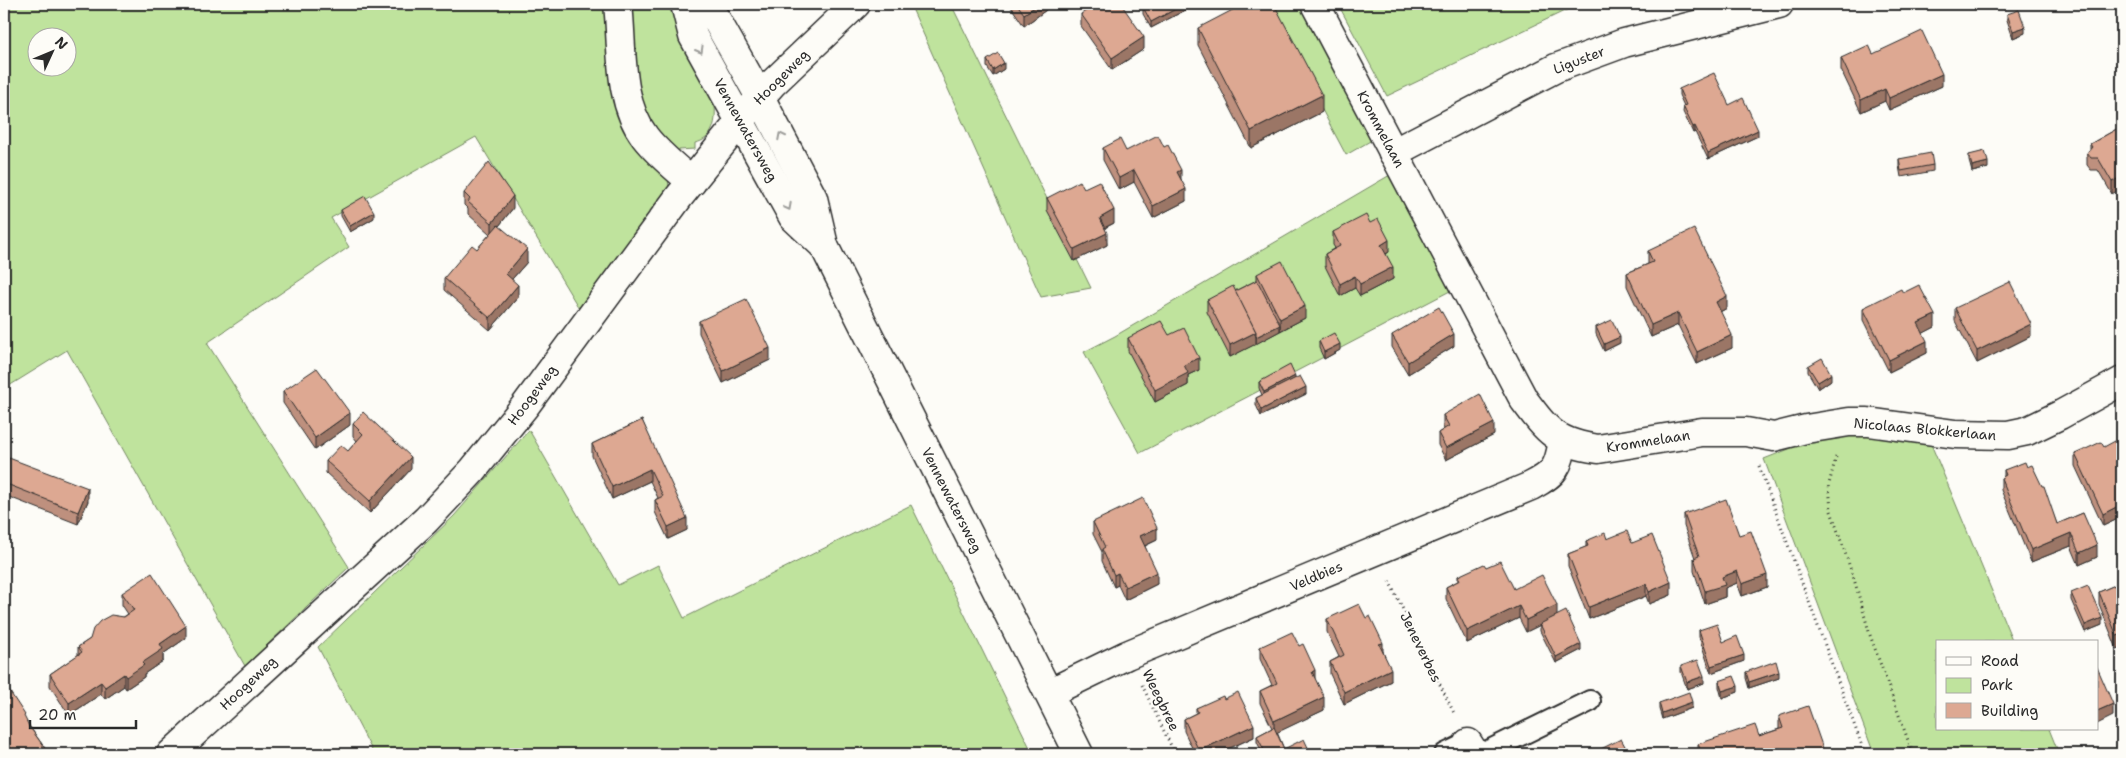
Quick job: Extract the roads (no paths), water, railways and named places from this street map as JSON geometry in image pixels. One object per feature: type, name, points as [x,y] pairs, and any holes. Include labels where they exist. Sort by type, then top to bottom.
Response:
[{"type":"street","points":[[618,4],[627,97],[638,125],[658,151],[692,182]]},
{"type":"street","name":"Vennewatersweg","points":[[685,4],[693,36],[793,216],[824,246]]},
{"type":"street","name":"Vennewatersweg","points":[[704,4],[716,19],[760,97],[813,198],[824,246],[1079,754]]},
{"type":"street","name":"Hoogeweg","points":[[171,754],[426,520],[473,470],[525,406],[692,182],[741,120],[760,97],[856,4]]},
{"type":"street","name":"Krommelaan","points":[[1315,4],[1524,400],[1546,430],[1563,441],[1598,450],[1702,432],[1746,432]]},
{"type":"street","name":"Liguster","points":[[1394,153],[1556,68],[1624,43],[1779,4]]},
{"type":"street","name":"Nicolaas Blokkerlaan","points":[[1746,432],[1774,437],[1831,425],[1868,422],[1955,434],[2008,435],[2027,431],[2122,381]]},
{"type":"street","name":"Veldbies","points":[[1049,692],[1127,655],[1548,477],[1560,463],[1563,441]]},
{"type":"lane","points":[[1468,751],[1590,701]]}]
